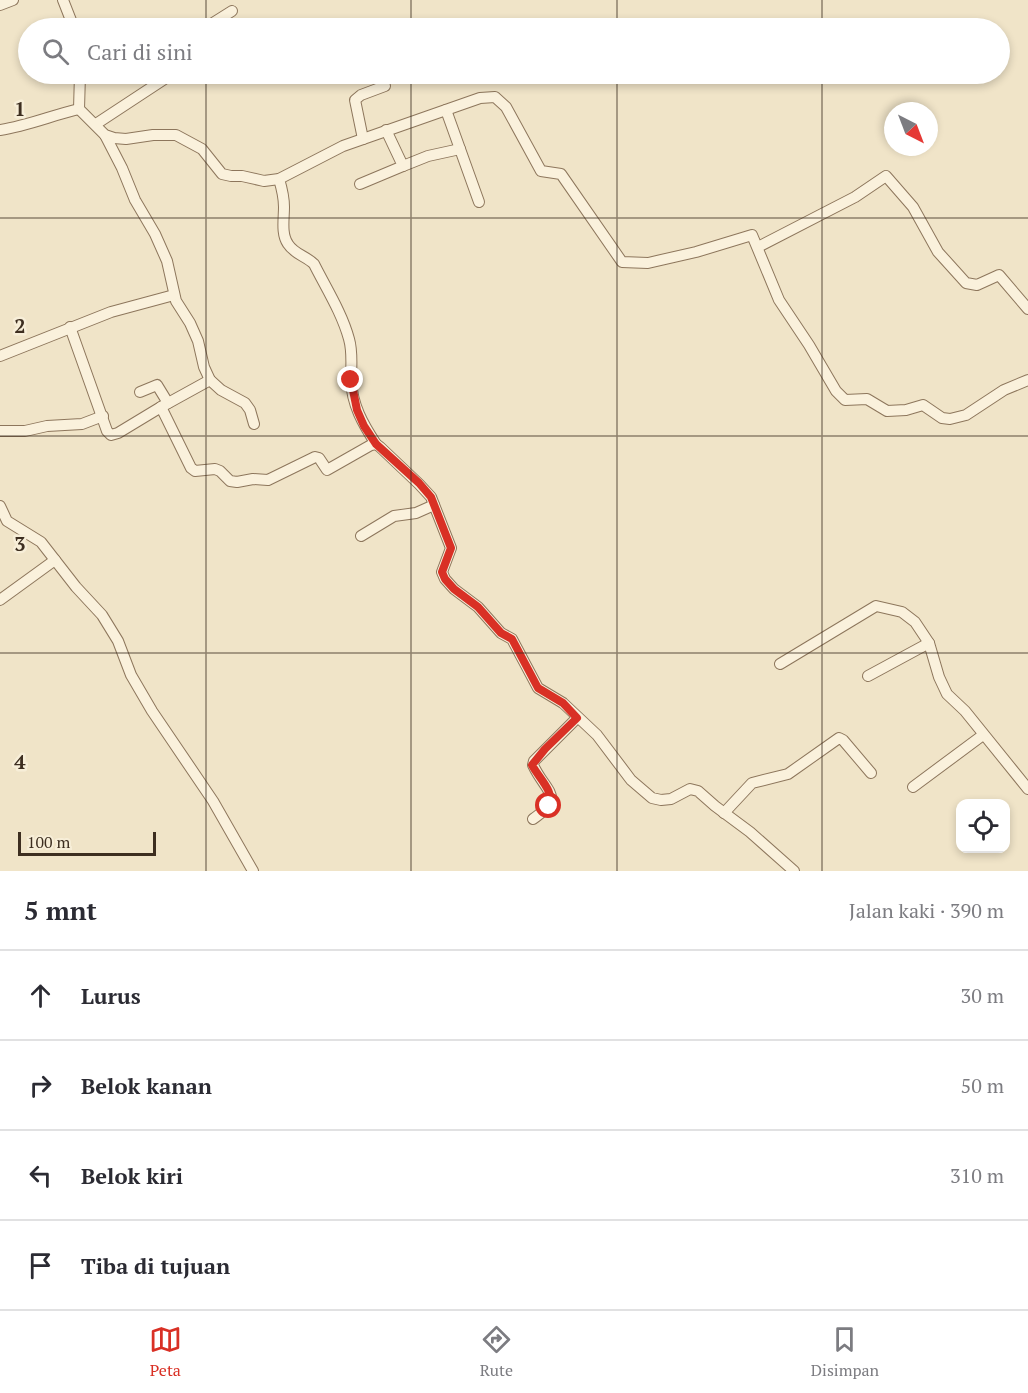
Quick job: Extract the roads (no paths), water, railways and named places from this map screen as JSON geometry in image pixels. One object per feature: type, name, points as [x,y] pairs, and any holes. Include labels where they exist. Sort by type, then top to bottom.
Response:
[{"type":"street","points":[[0,5],[13,0]]},
{"type":"street","points":[[63,0],[70,18]]},
{"type":"street","points":[[221,18],[232,11]]},
{"type":"street","points":[[79,109],[80,84]]},
{"type":"street","points":[[96,124],[157,84]]},
{"type":"street","points":[[363,139],[355,100],[361,95],[385,86]]},
{"type":"street","points":[[105,135],[126,139],[153,135],[176,135],[202,149],[222,174],[264,181],[279,179],[342,146],[480,98],[495,97],[506,106],[541,171],[548,173],[555,171],[561,174],[622,262],[648,263],[696,252],[749,234],[754,238],[779,300],[836,391],[845,400],[867,399],[886,411],[906,410],[923,405],[942,418],[950,419],[966,415],[1005,390],[1028,380]]},
{"type":"street","points":[[79,109],[105,135],[135,200],[156,234],[167,261],[174,295],[198,341],[204,367],[210,380],[221,390],[246,403],[254,424]]},
{"type":"street","points":[[0,130],[79,109]]},
{"type":"street","points":[[446,110],[479,202]]},
{"type":"street","points":[[386,130],[403,166]]},
{"type":"street","points":[[360,184],[428,156],[460,149]]},
{"type":"street","points":[[758,247],[855,197],[886,176],[913,207],[944,260],[966,283],[977,285],[999,275],[1028,309]]},
{"type":"street","points":[[279,179],[283,192],[287,243],[294,251],[314,264],[345,326],[350,341],[351,380],[357,410],[376,444],[431,497],[451,548],[442,572],[445,579],[454,589],[478,607],[501,633],[512,639],[538,688],[563,703],[597,735],[631,780],[652,798],[671,799],[690,789],[698,791],[794,871]]},
{"type":"street","points":[[0,356],[111,312],[174,295]]},
{"type":"street","points":[[70,327],[107,431],[111,435],[210,380]]},
{"type":"street","points":[[140,392],[158,385],[191,468],[199,472],[215,469],[230,481],[268,480],[315,457],[319,458],[327,470],[376,444]]},
{"type":"street","points":[[0,431],[25,431],[47,426],[82,424],[103,416]]},
{"type":"street","points":[[361,536],[394,516],[416,513],[434,505]]},
{"type":"street","points":[[2,514],[7,521],[41,542],[102,615],[118,641],[136,684],[213,801],[254,871]]},
{"type":"street","points":[[0,600],[55,560]]},
{"type":"street","points":[[780,664],[876,606],[902,612],[915,622],[929,643],[939,677],[947,694],[965,711],[1028,789]]},
{"type":"street","points":[[868,676],[929,643]]},
{"type":"street","points":[[533,819],[552,801],[551,795],[532,765],[577,718]]},
{"type":"street","points":[[913,787],[983,735]]},
{"type":"street","points":[[724,813],[752,783],[788,774],[839,738],[871,773]]}]
